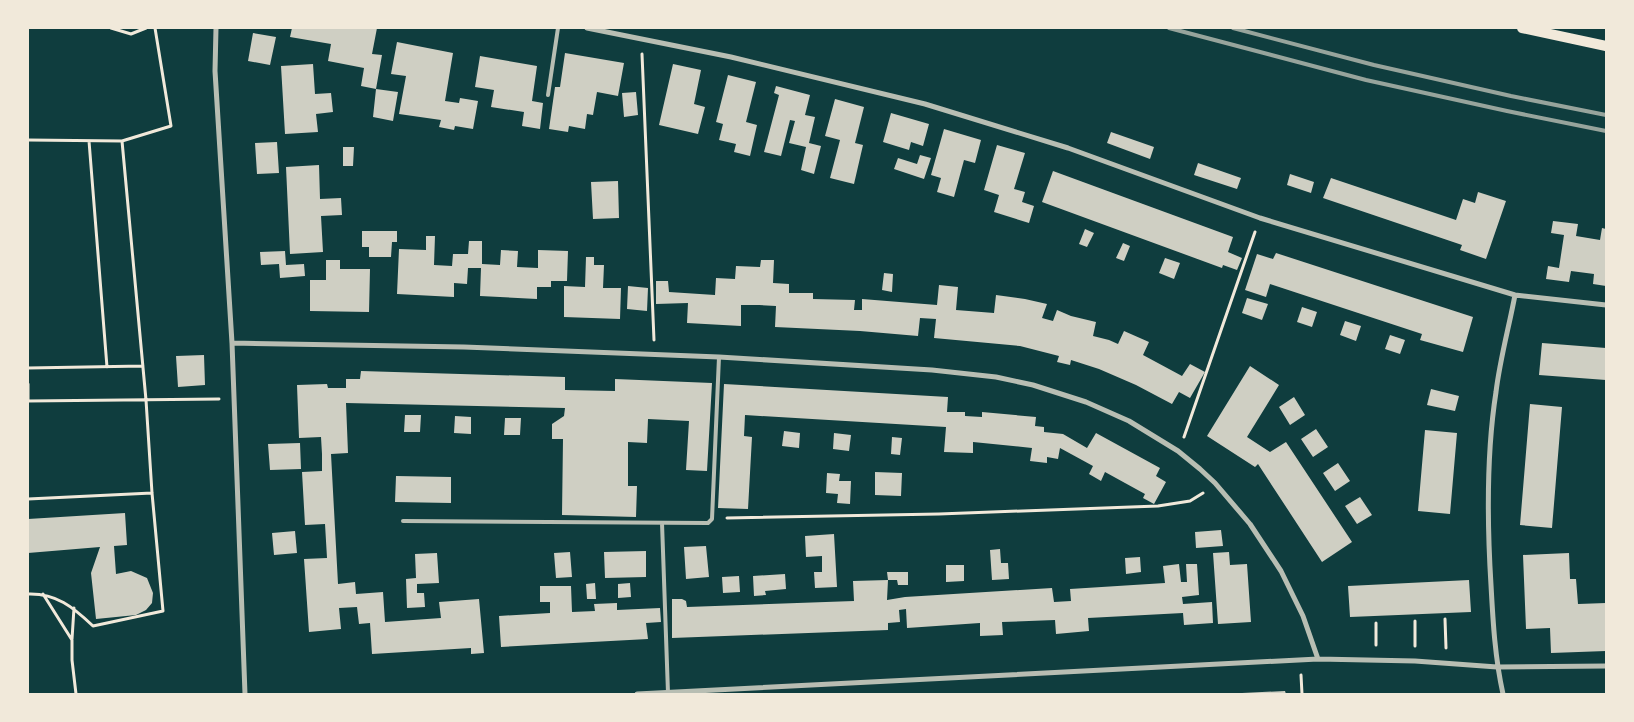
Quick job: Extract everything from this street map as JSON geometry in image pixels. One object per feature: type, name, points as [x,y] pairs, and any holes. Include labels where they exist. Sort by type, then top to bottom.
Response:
[{"type":"main road","points":[[1522,28],[1606,46]]},
{"type":"street","points":[[216,28],[215,72],[232,343],[245,694]]},
{"type":"street","points":[[587,28],[731,57],[925,104],[1068,148],[1260,218],[1515,295],[1606,305]]},
{"type":"street","points":[[1503,694],[1497,667],[1488,538],[1489,450],[1496,391],[1515,295]]},
{"type":"street","points":[[232,343],[464,347],[719,357],[932,370],[996,377],[1033,385],[1086,402],[1129,421],[1178,450],[1215,483],[1250,524],[1281,571],[1303,616],[1318,659]]},
{"type":"street","points":[[637,694],[668,694],[1318,659],[1415,661],[1497,667],[1606,666]]},
{"type":"lane","points":[[548,95],[558,28]]},
{"type":"lane","points":[[403,520],[708,523],[712,518],[719,357]]},
{"type":"lane","points":[[662,523],[668,694]]},
{"type":"path","points":[[111,28],[131,34],[146,28]]},
{"type":"path","points":[[28,140],[122,141],[171,126],[155,28]]},
{"type":"path","points":[[641,38],[654,355]]},
{"type":"path","points":[[89,141],[107,367]]},
{"type":"path","points":[[28,594],[42,594],[74,608],[93,626],[163,611],[122,141]]},
{"type":"path","points":[[1178,450],[1260,218]]},
{"type":"path","points":[[28,368],[143,366]]},
{"type":"path","points":[[28,384],[28,401],[233,399]]},
{"type":"path","points":[[712,518],[939,514],[1158,506],[1190,501],[1215,483]]},
{"type":"path","points":[[28,499],[152,493]]},
{"type":"path","points":[[42,594],[72,640]]},
{"type":"path","points":[[74,608],[72,660],[76,694]]},
{"type":"path","points":[[1445,619],[1446,663]]},
{"type":"path","points":[[1415,622],[1415,661]]},
{"type":"path","points":[[1376,623],[1377,660]]},
{"type":"building","points":[[292,28],[377,28],[372,54],[382,55],[376,89],[361,86],[364,68],[328,61],[331,44],[290,37]]},
{"type":"building","points":[[253,33],[276,37],[270,65],[248,61]]},
{"type":"building","points":[[397,42],[453,53],[445,101],[459,103],[460,98],[478,101],[473,129],[455,126],[454,130],[439,127],[441,120],[399,114],[406,76],[391,74]]},
{"type":"building","points":[[565,53],[624,63],[618,96],[597,92],[593,115],[587,114],[585,129],[569,126],[568,132],[549,129],[555,87],[560,87]]},
{"type":"building","points":[[480,56],[537,66],[532,101],[543,103],[540,129],[522,126],[524,112],[491,107],[494,90],[475,87]]},
{"type":"building","points":[[313,64],[315,94],[331,93],[333,112],[316,114],[318,132],[285,134],[281,66]]},
{"type":"building","points":[[673,64],[701,70],[694,104],[705,107],[698,134],[659,125]]},
{"type":"building","points":[[728,75],[756,82],[746,122],[757,125],[750,156],[734,152],[736,144],[719,140],[723,124],[716,122]]},
{"type":"building","points":[[776,86],[810,95],[805,115],[815,117],[809,143],[821,146],[814,174],[801,170],[806,147],[789,143],[795,121],[790,120],[781,156],[764,152],[779,95],[774,93]]},
{"type":"building","points":[[376,89],[398,92],[393,121],[373,117]]},
{"type":"building","points":[[636,92],[638,115],[624,117],[622,93]]},
{"type":"building","points":[[835,99],[864,107],[855,143],[863,145],[854,184],[830,178],[840,140],[825,136]]},
{"type":"building","points":[[891,113],[929,124],[923,146],[911,142],[909,150],[883,142]]},
{"type":"building","points":[[944,129],[981,140],[975,163],[964,160],[954,197],[937,192],[941,178],[931,175]]},
{"type":"building","points":[[1111,132],[1154,147],[1150,159],[1107,143]]},
{"type":"building","points":[[277,142],[279,173],[257,174],[255,143]]},
{"type":"building","points":[[997,145],[1025,153],[1014,189],[1025,192],[1022,202],[1034,206],[1029,223],[994,212],[999,195],[984,190]]},
{"type":"building","points":[[343,147],[354,147],[353,166],[343,166]]},
{"type":"building","points":[[920,155],[931,158],[924,179],[894,169],[898,158],[917,164]]},
{"type":"building","points":[[1198,163],[1241,178],[1237,189],[1194,175]]},
{"type":"building","points":[[319,165],[320,199],[341,198],[342,215],[321,216],[323,252],[290,254],[286,167]]},
{"type":"building","points":[[1053,171],[1233,237],[1228,252],[1242,258],[1237,270],[1223,265],[1222,268],[1042,202]]},
{"type":"building","points":[[1290,174],[1314,182],[1311,193],[1287,185]]},
{"type":"building","points":[[1331,178],[1456,220],[1463,199],[1475,203],[1478,192],[1506,201],[1486,259],[1460,250],[1462,245],[1323,198]]},
{"type":"building","points":[[618,181],[619,218],[593,219],[591,182]]},
{"type":"building","points":[[1553,221],[1578,224],[1576,236],[1600,240],[1602,228],[1606,229],[1606,286],[1593,284],[1594,274],[1571,271],[1569,282],[1546,279],[1548,266],[1559,268],[1564,235],[1551,233]]},
{"type":"building","points":[[1085,229],[1094,233],[1087,247],[1079,244]]},
{"type":"building","points":[[362,231],[397,231],[397,242],[392,242],[391,257],[369,257],[369,247],[362,247]]},
{"type":"building","points":[[426,236],[435,236],[434,265],[452,266],[453,254],[468,254],[469,241],[482,241],[482,264],[500,265],[501,250],[518,251],[517,267],[538,268],[538,250],[568,251],[567,281],[551,281],[551,287],[537,287],[537,299],[480,296],[481,268],[468,268],[467,284],[454,283],[454,297],[397,294],[399,249],[426,250]]},
{"type":"building","points":[[1123,243],[1130,246],[1124,261],[1116,258]]},
{"type":"building","points":[[285,251],[286,265],[304,264],[305,276],[280,278],[279,264],[261,265],[260,252]]},
{"type":"building","points":[[1276,253],[1473,317],[1463,352],[1420,340],[1422,334],[1270,284],[1266,297],[1245,290],[1257,254],[1273,259]]},
{"type":"building","points":[[586,257],[594,257],[594,265],[604,265],[603,288],[621,288],[620,319],[564,317],[564,286],[585,287]]},
{"type":"building","points":[[1165,258],[1180,263],[1174,279],[1159,273]]},
{"type":"building","points":[[326,260],[340,260],[340,269],[370,269],[369,312],[310,311],[310,280],[326,280]]},
{"type":"building","points":[[761,260],[774,260],[773,283],[789,284],[789,293],[813,293],[813,299],[855,300],[854,310],[862,310],[862,299],[937,305],[939,285],[958,287],[956,310],[994,313],[996,295],[1047,304],[1042,318],[1053,321],[1057,310],[1071,316],[1096,322],[1093,336],[1118,344],[1124,331],[1149,342],[1143,355],[1182,376],[1190,364],[1205,372],[1190,398],[1179,392],[1172,404],[1136,385],[1099,369],[1071,360],[1070,365],[1057,362],[1059,356],[1020,346],[934,338],[936,319],[920,318],[918,336],[775,327],[776,306],[759,305],[741,305],[741,326],[687,323],[688,303],[656,304],[656,281],[668,281],[669,292],[715,295],[716,278],[735,279],[736,266],[760,267]]},
{"type":"building","points":[[884,273],[893,274],[892,292],[882,290]]},
{"type":"building","points":[[628,286],[648,288],[647,311],[627,309]]},
{"type":"building","points":[[1247,298],[1268,304],[1262,320],[1242,313]]},
{"type":"building","points":[[1302,307],[1317,312],[1312,327],[1297,322]]},
{"type":"building","points":[[1345,321],[1361,326],[1356,341],[1340,335]]},
{"type":"building","points":[[1390,335],[1405,340],[1400,354],[1385,349]]},
{"type":"building","points":[[1542,343],[1606,348],[1606,380],[1539,375]]},
{"type":"building","points":[[204,355],[205,385],[178,387],[176,356]]},
{"type":"building","points":[[1250,366],[1279,385],[1247,437],[1270,452],[1286,442],[1352,542],[1322,562],[1258,464],[1255,467],[1207,436]]},
{"type":"building","points":[[361,371],[565,377],[565,390],[615,391],[615,379],[712,383],[707,471],[686,470],[689,421],[648,419],[647,443],[628,442],[628,486],[637,486],[636,517],[562,515],[563,439],[552,439],[552,424],[564,416],[565,408],[346,403],[348,453],[331,454],[338,584],[355,582],[356,594],[383,592],[385,622],[441,618],[439,602],[479,599],[484,653],[471,654],[471,648],[372,654],[370,623],[359,624],[357,607],[339,608],[341,629],[309,632],[304,559],[327,558],[325,524],[305,525],[302,472],[322,471],[322,454],[321,437],[299,438],[297,385],[327,384],[328,388],[346,388],[346,379],[360,379]]},
{"type":"building","points":[[724,384],[948,397],[947,412],[965,412],[965,416],[982,417],[982,412],[1036,417],[1035,426],[1044,427],[1044,432],[1063,434],[1087,448],[1096,433],[1160,468],[1156,476],[1166,482],[1154,504],[1143,498],[1145,494],[1105,472],[1101,481],[1089,474],[1093,466],[1060,448],[1058,459],[1047,457],[1047,463],[1030,461],[1032,448],[973,442],[973,453],[944,452],[946,427],[745,415],[744,436],[752,437],[748,509],[718,508]]},
{"type":"building","points":[[1431,389],[1459,396],[1455,411],[1427,405]]},
{"type":"building","points":[[1294,397],[1305,415],[1290,425],[1279,407]]},
{"type":"building","points":[[1530,404],[1562,407],[1552,528],[1520,525]]},
{"type":"building","points":[[405,415],[421,415],[420,432],[404,432]]},
{"type":"building","points":[[455,416],[471,417],[471,434],[454,433]]},
{"type":"building","points":[[505,418],[521,418],[520,435],[504,435]]},
{"type":"building","points":[[1316,429],[1328,447],[1313,457],[1301,439]]},
{"type":"building","points":[[1425,430],[1457,433],[1450,514],[1418,511]]},
{"type":"building","points":[[784,431],[800,433],[799,448],[782,446]]},
{"type":"building","points":[[834,433],[851,435],[849,451],[833,449]]},
{"type":"building","points":[[892,437],[902,438],[900,455],[891,454]]},
{"type":"building","points":[[300,443],[301,469],[270,470],[268,444]]},
{"type":"building","points":[[1338,463],[1350,481],[1335,491],[1323,473]]},
{"type":"building","points":[[875,472],[902,473],[901,496],[875,495]]},
{"type":"building","points":[[827,473],[840,474],[839,481],[851,481],[850,504],[837,503],[838,494],[826,493]]},
{"type":"building","points":[[396,476],[451,477],[451,503],[395,502]]},
{"type":"building","points":[[1360,497],[1372,515],[1357,524],[1345,506]]},
{"type":"building","points":[[125,513],[127,545],[114,546],[116,574],[131,571],[147,578],[153,593],[152,603],[146,610],[136,615],[96,619],[91,573],[100,547],[28,553],[28,519]]},
{"type":"building","points":[[1221,530],[1223,546],[1196,548],[1195,532]]},
{"type":"building","points":[[295,531],[297,553],[274,555],[272,533]]},
{"type":"building","points":[[834,534],[837,587],[815,588],[814,572],[822,572],[822,556],[806,557],[805,536]]},
{"type":"building","points":[[706,546],[709,577],[686,579],[684,547]]},
{"type":"building","points":[[1000,549],[1001,563],[1008,563],[1009,579],[992,580],[990,550]]},
{"type":"building","points":[[646,551],[646,577],[605,578],[604,552]]},
{"type":"building","points":[[570,552],[572,577],[556,578],[554,553]]},
{"type":"building","points":[[1229,552],[1230,565],[1247,564],[1251,622],[1218,624],[1213,553]]},
{"type":"building","points":[[437,553],[439,583],[417,584],[417,593],[424,593],[425,607],[407,608],[406,579],[416,578],[415,554]]},
{"type":"building","points":[[1569,553],[1570,579],[1576,579],[1578,604],[1606,603],[1606,651],[1551,653],[1550,628],[1526,629],[1523,555]]},
{"type":"building","points":[[1140,557],[1141,572],[1126,574],[1125,558]]},
{"type":"building","points":[[1179,564],[1181,582],[1187,582],[1186,564],[1197,564],[1199,595],[1182,597],[1183,604],[1212,602],[1213,623],[1184,625],[1183,613],[1088,618],[1089,631],[1056,634],[1055,620],[1002,622],[1003,635],[980,636],[980,623],[907,628],[906,609],[899,610],[900,622],[888,623],[888,630],[672,638],[672,599],[686,601],[687,607],[854,601],[853,581],[888,580],[887,600],[905,597],[1052,588],[1054,602],[1071,601],[1070,589],[1165,583],[1163,566]]},
{"type":"building","points":[[946,565],[964,565],[964,581],[946,582]]},
{"type":"building","points":[[887,572],[908,572],[908,585],[898,585],[897,580],[888,580]]},
{"type":"building","points":[[785,574],[786,589],[765,591],[766,595],[754,596],[753,576]]},
{"type":"building","points":[[739,576],[740,592],[723,593],[722,577]]},
{"type":"building","points":[[1469,580],[1471,612],[1350,617],[1348,586]]},
{"type":"building","points":[[595,583],[596,599],[587,599],[586,584]]},
{"type":"building","points":[[630,583],[631,597],[618,598],[618,584]]},
{"type":"building","points":[[540,586],[571,586],[572,612],[595,611],[594,604],[617,603],[617,610],[660,608],[661,622],[646,623],[648,639],[501,647],[499,616],[550,613],[550,602],[540,602]]},
{"type":"building","points":[[1285,691],[1286,694],[1242,694],[1242,693]]},
{"type":"railway","points":[[1169,28],[1366,80],[1606,131]]},
{"type":"railway","points":[[1233,28],[1374,65],[1606,115]]}]
